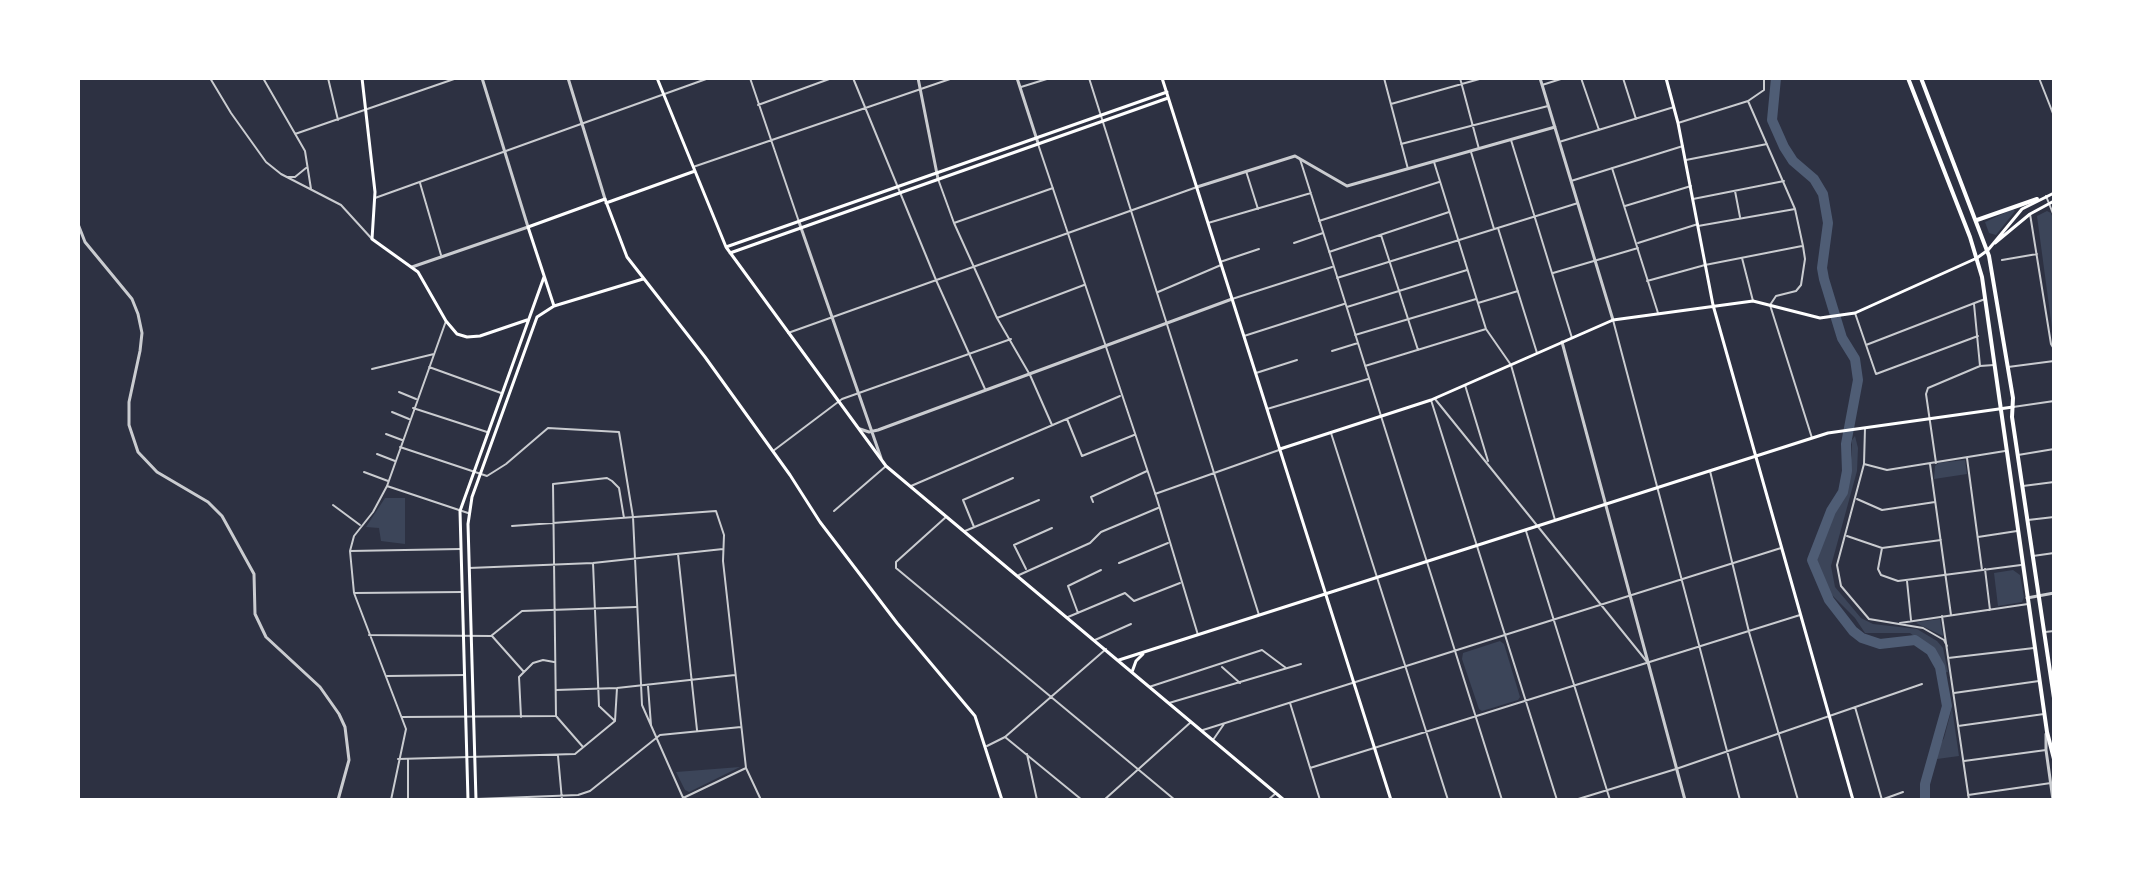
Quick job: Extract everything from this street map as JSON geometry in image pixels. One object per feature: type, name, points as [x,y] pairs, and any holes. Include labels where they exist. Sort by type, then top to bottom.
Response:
[{"type":"main road","points":[[362,78],[375,198],[372,239],[421,275],[446,321],[462,337],[480,336],[527,320]]},
{"type":"main road","points":[[657,78],[726,247],[886,466],[1019,575],[1284,800]]},
{"type":"main road","points":[[1162,78],[1391,800]]},
{"type":"main road","points":[[1666,78],[1686,160],[1713,305],[1852,800]]},
{"type":"main road","points":[[1908,78],[1977,258],[1985,299],[2044,714],[2054,759]]},
{"type":"main road","points":[[1921,78],[1988,250],[2008,367],[2018,455],[2044,632],[2052,666],[2054,698]]},
{"type":"main road","points":[[726,247],[1167,92]]},
{"type":"main road","points":[[730,253],[1168,98]]},
{"type":"main road","points":[[554,306],[528,227],[694,169]]},
{"type":"main road","points":[[1977,220],[2054,193]]},
{"type":"main road","points":[[1994,244],[2016,215],[2037,199]]},
{"type":"main road","points":[[605,201],[621,247],[643,279],[705,357],[773,451],[820,522],[897,623],[966,702],[979,723],[1002,800]]},
{"type":"main road","points":[[1280,449],[1433,400],[1613,320],[1753,301],[1820,318],[1855,313],[1977,258],[2030,214],[2054,201]]},
{"type":"main road","points":[[468,799],[460,512],[544,276]]},
{"type":"main road","points":[[476,800],[468,513],[480,474],[531,328],[540,314],[554,306],[643,279]]},
{"type":"main road","points":[[527,320],[531,323],[531,328]]},
{"type":"main road","points":[[1118,660],[1832,432],[2013,406]]},
{"type":"main road","points":[[1132,672],[1137,659],[1145,652]]},
{"type":"street","points":[[210,78],[231,113],[266,162],[288,177],[341,205],[372,239]]},
{"type":"street","points":[[263,78],[305,151],[311,189]]},
{"type":"street","points":[[328,78],[338,120]]},
{"type":"street","points":[[295,134],[457,78]]},
{"type":"street","points":[[412,267],[441,255],[528,227],[482,78]]},
{"type":"street","points":[[568,78],[605,201]]},
{"type":"street","points":[[375,198],[709,78]]},
{"type":"street","points":[[750,78],[882,461]]},
{"type":"street","points":[[758,105],[832,78]]},
{"type":"street","points":[[853,78],[936,280],[985,389]]},
{"type":"street","points":[[918,78],[938,179],[954,223],[997,318],[1030,375],[1052,425]]},
{"type":"street","points":[[694,169],[953,78]]},
{"type":"street","points":[[1017,78],[1103,345],[1155,494],[1168,543],[1198,635]]},
{"type":"street","points":[[1020,87],[1050,78]]},
{"type":"street","points":[[1089,78],[1259,615]]},
{"type":"street","points":[[1384,78],[1408,169]]},
{"type":"street","points":[[1460,78],[1479,149]]},
{"type":"street","points":[[1391,104],[1483,78]]},
{"type":"street","points":[[1540,78],[1613,320],[1740,800]]},
{"type":"street","points":[[1542,85],[1564,78]]},
{"type":"street","points":[[1581,78],[1599,130]]},
{"type":"street","points":[[1623,78],[1636,119]]},
{"type":"street","points":[[1678,123],[1748,101],[1764,90],[1764,78]]},
{"type":"street","points":[[2039,78],[2054,116]]},
{"type":"street","points":[[1748,101],[1795,209],[1803,246],[1805,259],[1799,288],[1776,296],[1770,305],[1812,438]]},
{"type":"street","points":[[1401,144],[1548,106]]},
{"type":"street","points":[[1559,142],[1674,107]]},
{"type":"street","points":[[788,333],[1131,210],[1290,156],[1299,157],[1344,186],[1555,127]]},
{"type":"street","points":[[1511,140],[1572,338]]},
{"type":"street","points":[[1686,160],[1767,144]]},
{"type":"street","points":[[1571,181],[1683,146]]},
{"type":"street","points":[[1470,151],[1537,353]]},
{"type":"street","points":[[1299,157],[1502,800]]},
{"type":"street","points":[[1434,162],[1486,328],[1511,365],[1555,520]]},
{"type":"street","points":[[288,177],[295,177],[306,168]]},
{"type":"street","points":[[1612,168],[1658,313]]},
{"type":"street","points":[[1246,171],[1258,209]]},
{"type":"street","points":[[1693,199],[1784,181]]},
{"type":"street","points":[[419,182],[441,255]]},
{"type":"street","points":[[1319,221],[1440,182]]},
{"type":"street","points":[[1625,206],[1690,186]]},
{"type":"street","points":[[954,223],[1053,188]]},
{"type":"street","points":[[1735,191],[1741,218]]},
{"type":"street","points":[[1208,223],[1311,193]]},
{"type":"street","points":[[2046,196],[2054,216]]},
{"type":"street","points":[[1337,278],[1578,203]]},
{"type":"street","points":[[1637,243],[1698,225],[1795,209]]},
{"type":"street","points":[[1329,252],[1449,212]]},
{"type":"street","points":[[2030,214],[2051,344],[2054,349]]},
{"type":"street","points":[[78,224],[85,242],[132,299],[138,314],[141,333],[140,351],[129,402],[129,425],[138,452],[158,472],[208,502],[222,516],[254,574],[255,614],[266,637],[320,687],[335,708],[345,728],[348,744],[346,776],[338,800]]},
{"type":"street","points":[[1294,243],[1323,233]]},
{"type":"street","points":[[1380,235],[1418,350]]},
{"type":"street","points":[[1647,281],[1705,265],[1803,246]]},
{"type":"street","points":[[1552,273],[1638,248]]},
{"type":"street","points":[[1157,292],[1221,263],[1259,249]]},
{"type":"street","points":[[2002,260],[2037,254]]},
{"type":"street","points":[[1742,258],[1753,301]]},
{"type":"street","points":[[857,427],[872,432],[1232,298],[1334,266]]},
{"type":"street","points":[[1244,336],[1468,269]]},
{"type":"street","points":[[997,318],[1084,285]]},
{"type":"street","points":[[1478,303],[1518,291]]},
{"type":"street","points":[[1355,335],[1477,298]]},
{"type":"street","points":[[1866,345],[1985,299]]},
{"type":"street","points":[[1974,304],[1980,366]]},
{"type":"street","points":[[1855,313],[1876,374],[1978,336]]},
{"type":"street","points":[[391,800],[406,729],[354,593],[350,552],[361,526],[373,512],[387,486],[416,399],[446,321]]},
{"type":"street","points":[[1365,366],[1486,328]]},
{"type":"street","points":[[773,451],[838,402],[1011,339]]},
{"type":"street","points":[[1562,342],[1684,800]]},
{"type":"street","points":[[1332,351],[1358,343]]},
{"type":"street","points":[[372,369],[434,354]]},
{"type":"street","points":[[1256,373],[1297,360]]},
{"type":"street","points":[[2008,367],[2054,361]]},
{"type":"street","points":[[1936,463],[1926,391],[1928,388],[1980,366],[1994,365]]},
{"type":"street","points":[[429,367],[501,393]]},
{"type":"street","points":[[1268,409],[1369,379]]},
{"type":"street","points":[[1465,385],[1489,464]]},
{"type":"street","points":[[399,392],[416,399]]},
{"type":"street","points":[[912,486],[1120,396]]},
{"type":"street","points":[[1433,400],[1539,525],[1648,663]]},
{"type":"street","points":[[1433,400],[1504,636],[1557,800]]},
{"type":"street","points":[[2013,406],[2054,401]]},
{"type":"street","points":[[413,408],[487,432]]},
{"type":"street","points":[[392,412],[409,419]]},
{"type":"street","points":[[1067,419],[1082,456],[1135,435]]},
{"type":"street","points":[[1865,427],[1864,464],[1857,499],[1837,565],[1841,586],[1869,619],[1923,628],[1944,640],[1947,646]]},
{"type":"street","points":[[400,447],[473,472],[489,475],[502,467],[548,428],[615,431],[621,438],[633,517],[643,708],[684,799]]},
{"type":"street","points":[[1331,433],[1448,800]]},
{"type":"street","points":[[386,434],[402,440]]},
{"type":"street","points":[[1155,494],[1280,449]]},
{"type":"street","points":[[2018,455],[2054,449]]},
{"type":"street","points":[[1864,464],[1887,470],[2005,450]]},
{"type":"street","points":[[377,454],[395,461]]},
{"type":"street","points":[[1967,458],[1990,610]]},
{"type":"street","points":[[1930,464],[1951,615]]},
{"type":"street","points":[[834,511],[886,466]]},
{"type":"street","points":[[1094,502],[1091,497],[1147,471]]},
{"type":"street","points":[[1710,471],[1749,632],[1798,800]]},
{"type":"street","points":[[364,472],[388,481]]},
{"type":"street","points":[[583,747],[556,716],[553,484],[607,478],[619,488],[624,518]]},
{"type":"street","points":[[974,527],[963,500],[1013,478]]},
{"type":"street","points":[[2023,486],[2054,482]]},
{"type":"street","points":[[387,486],[468,513]]},
{"type":"street","points":[[1857,499],[1882,510],[1935,502]]},
{"type":"street","points":[[965,531],[1040,500]]},
{"type":"street","points":[[333,505],[361,526]]},
{"type":"street","points":[[1019,575],[1027,569],[1090,543],[1101,532],[1159,507]]},
{"type":"street","points":[[512,526],[553,525],[715,510],[724,535],[723,549],[746,768],[761,800]]},
{"type":"street","points":[[946,517],[895,564],[897,569],[1175,800]]},
{"type":"street","points":[[2028,520],[2054,517]]},
{"type":"street","points":[[1027,569],[1014,545],[1052,528]]},
{"type":"street","points":[[1526,529],[1610,800]]},
{"type":"street","points":[[1978,537],[2017,531]]},
{"type":"street","points":[[1847,536],[1882,548],[1941,540]]},
{"type":"street","points":[[1119,563],[1168,543]]},
{"type":"street","points":[[1202,730],[1781,548]]},
{"type":"street","points":[[1882,548],[1877,565],[1881,575],[1907,581],[2022,565]]},
{"type":"street","points":[[350,552],[460,549]]},
{"type":"street","points":[[469,568],[593,564],[723,549]]},
{"type":"street","points":[[2033,555],[2054,553]]},
{"type":"street","points":[[678,554],[697,731]]},
{"type":"street","points":[[593,564],[599,706],[615,721]]},
{"type":"street","points":[[1078,613],[1068,586],[1101,570]]},
{"type":"street","points":[[1907,581],[1912,621]]},
{"type":"street","points":[[1068,617],[1125,593],[1134,601],[1181,583]]},
{"type":"street","points":[[354,593],[462,592]]},
{"type":"street","points":[[2027,598],[2054,594]]},
{"type":"street","points":[[1896,624],[2028,604]]},
{"type":"street","points":[[491,636],[518,612],[637,607]]},
{"type":"street","points":[[1310,768],[1800,615]]},
{"type":"street","points":[[1942,616],[1969,800]]},
{"type":"street","points":[[1095,640],[1131,624]]},
{"type":"street","points":[[2044,632],[2054,630]]},
{"type":"street","points":[[369,634],[491,636],[524,672]]},
{"type":"street","points":[[1948,658],[2034,648]]},
{"type":"street","points":[[987,746],[1005,736],[1106,649]]},
{"type":"street","points":[[1149,687],[1220,666],[1262,650],[1286,668]]},
{"type":"street","points":[[521,717],[519,677],[533,663],[543,660],[555,662]]},
{"type":"street","points":[[1169,703],[1301,664]]},
{"type":"street","points":[[1220,666],[1240,683]]},
{"type":"street","points":[[385,676],[465,675]]},
{"type":"street","points":[[555,690],[641,686],[735,675]]},
{"type":"street","points":[[1953,693],[2039,681]]},
{"type":"street","points":[[1575,800],[1676,769],[1922,684]]},
{"type":"street","points":[[648,685],[651,728]]},
{"type":"street","points":[[398,759],[575,754],[615,721],[617,688]]},
{"type":"street","points":[[1290,703],[1320,800]]},
{"type":"street","points":[[1856,708],[1882,800],[1904,792]]},
{"type":"street","points":[[1958,726],[2044,714]]},
{"type":"street","points":[[402,717],[556,716]]},
{"type":"street","points":[[1104,800],[1191,722]]},
{"type":"street","points":[[1213,740],[1227,723]]},
{"type":"street","points":[[476,800],[561,798],[590,791],[664,734],[741,727]]},
{"type":"street","points":[[2047,732],[2046,750],[2053,800]]},
{"type":"street","points":[[1005,736],[1082,800]]},
{"type":"street","points":[[1964,761],[2046,750]]},
{"type":"street","points":[[1027,754],[1037,800]]},
{"type":"street","points":[[558,756],[561,798]]},
{"type":"street","points":[[408,759],[408,800]]},
{"type":"street","points":[[679,800],[746,768]]},
{"type":"street","points":[[1968,795],[2051,783]]},
{"type":"street","points":[[1268,800],[1276,793]]},
{"type":"street","points":[[434,799],[468,799]]},
{"type":"shaded area","points":[[2013,209],[2015,211],[1996,235],[1989,233],[1985,222]]},
{"type":"shaded area","points":[[2047,211],[2051,213],[2054,221],[2054,343],[2037,216]]},
{"type":"shaded area","points":[[1855,436],[1858,448],[1857,471],[1831,566],[1835,587],[1861,618],[1873,624],[1917,629],[1937,641],[1943,648],[1948,672],[1944,673],[1940,659],[1930,648],[1910,633],[1865,633],[1855,618],[1828,591],[1815,563],[1828,521],[1837,507],[1845,486],[1852,455],[1852,440]]},
{"type":"shaded area","points":[[1965,460],[1967,474],[1934,479],[1935,466],[1938,463]]},
{"type":"shaded area","points":[[385,498],[405,498],[405,544],[381,541],[379,528],[366,527]]},
{"type":"shaded area","points":[[2013,570],[2020,575],[2024,597],[2022,602],[1998,606],[1994,573]]},
{"type":"shaded area","points":[[1940,619],[1943,636],[1916,623],[1918,622]]},
{"type":"shaded area","points":[[1500,641],[1504,644],[1520,697],[1518,700],[1482,711],[1479,709],[1462,659],[1463,653]]},
{"type":"shaded area","points":[[1952,708],[1959,756],[1937,759],[1937,751],[1944,738]]},
{"type":"shaded area","points":[[740,767],[689,792],[685,790],[676,772]]},
{"type":"waterway","points":[[1776,78],[1772,120],[1793,161],[1814,179],[1823,194],[1828,223],[1822,268],[1824,279],[1842,338],[1855,359],[1858,380],[1846,444],[1847,471],[1843,492],[1831,511],[1812,560],[1829,600],[1853,631],[1862,638],[1880,644],[1915,640],[1931,651],[1940,667],[1947,706],[1925,784],[1925,800]]}]
